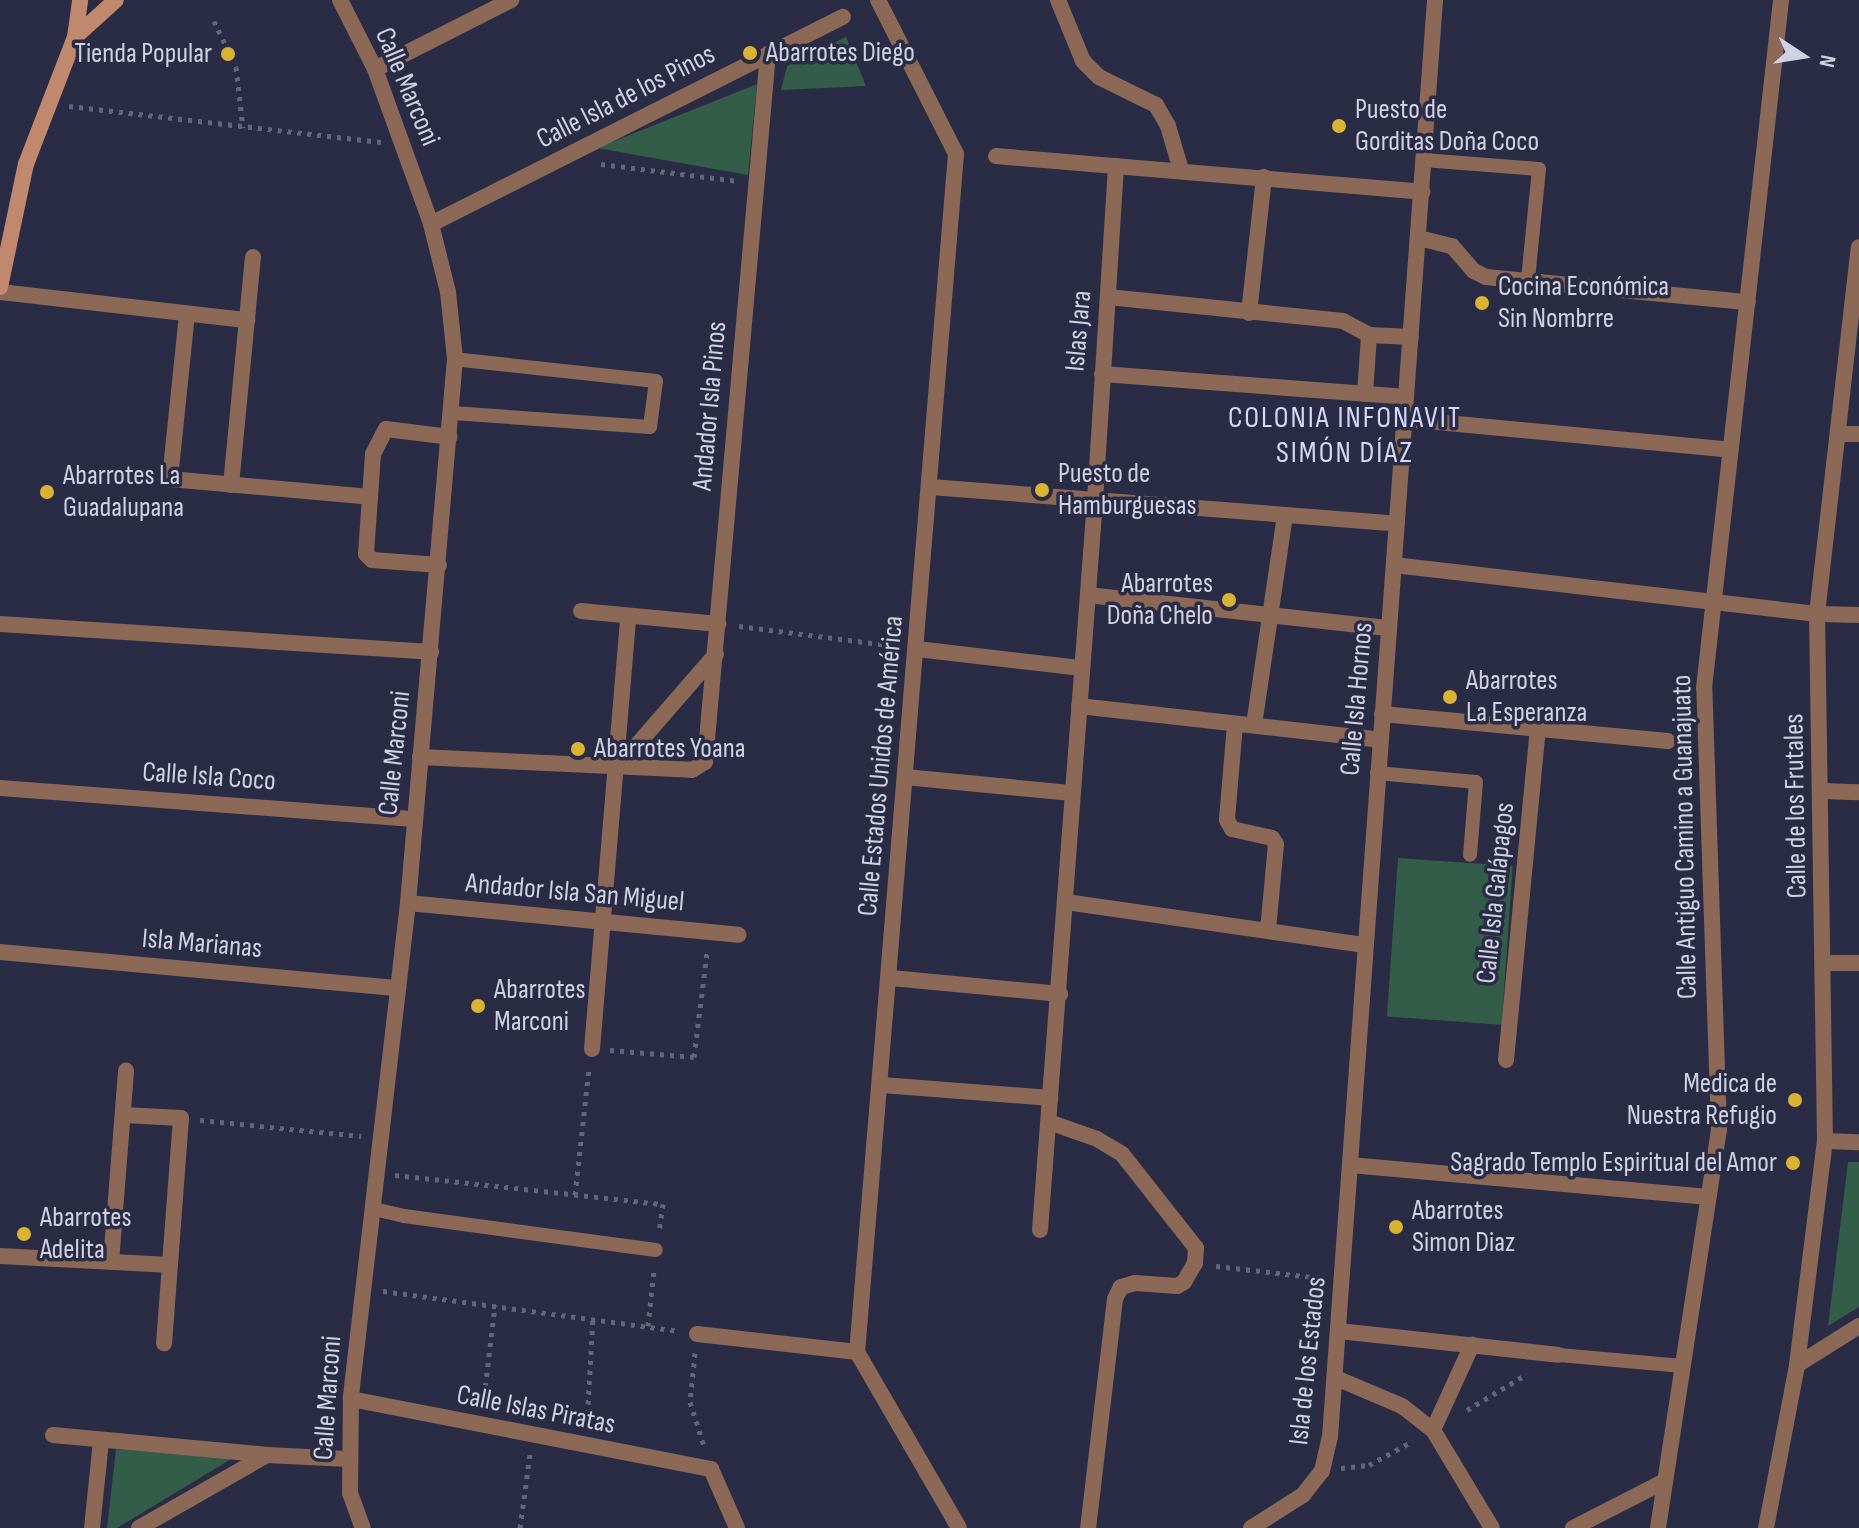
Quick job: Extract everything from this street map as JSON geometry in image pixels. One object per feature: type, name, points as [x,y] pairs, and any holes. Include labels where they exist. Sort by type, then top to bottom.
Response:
[{"type":"main road","points":[[0,290],[5,234],[26,164],[75,37],[80,0]]},
{"type":"main road","points":[[75,37],[116,0]]},
{"type":"street","name":"Calle Marconi","points":[[340,0],[375,69],[406,145],[448,292],[455,359],[453,413],[408,903],[351,1399],[350,1493],[363,1528]]},
{"type":"street","points":[[375,69],[511,0]]},
{"type":"street","name":"Calle Estados Unidos de América","points":[[857,1352],[891,978],[956,154],[878,0]]},
{"type":"street","points":[[1058,0],[1083,61],[1099,77],[1156,105],[1168,126],[1181,170]]},
{"type":"street","name":"Calle Isla Hornos","points":[[1350,1165],[1435,0]]},
{"type":"street","name":"Calle Antiguo Camino a Guanajuato","points":[[1658,1528],[1719,1130],[1704,688],[1781,0]]},
{"type":"street","name":"Calle Isla de los Pinos","points":[[431,224],[843,17]]},
{"type":"street","name":"Andador Isla Pinos","points":[[617,768],[692,770],[705,762],[768,54]]},
{"type":"street","points":[[996,156],[1422,192]]},
{"type":"street","name":"Islas Jara","points":[[1040,1230],[1060,994],[1116,166]]},
{"type":"street","points":[[1249,313],[1264,177]]},
{"type":"street","points":[[1419,238],[1452,246],[1474,271],[1486,277],[1748,302]]},
{"type":"street","name":"Calle de los Frutales","points":[[1766,1528],[1797,1365],[1825,1141],[1825,963],[1817,614],[1859,247]]},
{"type":"street","points":[[231,485],[253,257]]},
{"type":"street","points":[[0,290],[247,320]]},
{"type":"street","points":[[1108,297],[1343,321],[1369,335],[1411,337]]},
{"type":"street","points":[[187,314],[170,479],[370,497]]},
{"type":"street","points":[[1365,394],[1369,335]]},
{"type":"street","points":[[1102,374],[1406,397]]},
{"type":"street","points":[[1405,419],[1731,450]]},
{"type":"street","points":[[439,565],[372,560],[366,554],[373,454],[386,429],[450,437]]},
{"type":"street","points":[[1838,434],[1859,434]]},
{"type":"street","points":[[931,487],[1397,524]]},
{"type":"street","points":[[1254,725],[1285,516]]},
{"type":"street","points":[[1394,565],[1714,603],[1817,614],[1859,615]]},
{"type":"street","points":[[1088,595],[1389,628]]},
{"type":"street","points":[[581,611],[718,624]]},
{"type":"street","points":[[592,1049],[628,616]]},
{"type":"street","points":[[0,624],[431,652]]},
{"type":"street","points":[[917,649],[1082,668]]},
{"type":"street","points":[[617,768],[716,654]]},
{"type":"street","points":[[1079,706],[1380,740]]},
{"type":"street","points":[[1382,714],[1668,741]]},
{"type":"street","points":[[1235,724],[1227,820],[1232,829],[1272,838],[1276,844],[1268,931]]},
{"type":"street","name":"Calle Isla Galápagos","points":[[1506,1060],[1538,730]]},
{"type":"street","points":[[420,757],[617,768]]},
{"type":"street","points":[[905,777],[1072,793]]},
{"type":"street","name":"Calle Isla Coco","points":[[0,788],[414,819]]},
{"type":"street","points":[[1822,791],[1859,792]]},
{"type":"street","points":[[1066,902],[1365,945]]},
{"type":"street","name":"Andador Isla San Miguel","points":[[408,903],[738,935]]},
{"type":"street","name":"Isla Marianas","points":[[0,952],[398,988]]},
{"type":"street","points":[[1825,963],[1859,963]]},
{"type":"street","points":[[891,978],[1060,994]]},
{"type":"street","points":[[111,1262],[126,1071]]},
{"type":"street","points":[[882,1085],[1051,1098]]},
{"type":"street","points":[[123,1115],[181,1118],[164,1343]]},
{"type":"street","points":[[1049,1122],[1097,1139],[1122,1154],[1196,1248],[1195,1263],[1177,1286],[1135,1283],[1121,1287],[1115,1299],[1088,1528]]},
{"type":"street","points":[[1825,1141],[1859,1142]]},
{"type":"street","points":[[1350,1165],[1709,1197]]},
{"type":"street","name":"Isla de los Estados","points":[[1251,1528],[1274,1522],[1303,1495],[1322,1471],[1330,1437],[1336,1378],[1350,1165]]},
{"type":"street","points":[[0,1256],[170,1265]]},
{"type":"street","points":[[1797,1365],[1859,1326]]},
{"type":"street","points":[[1339,1331],[1559,1355]]},
{"type":"street","points":[[697,1334],[857,1352],[959,1528]]},
{"type":"street","points":[[1433,1430],[1472,1345]]},
{"type":"street","points":[[1336,1378],[1402,1406],[1433,1430],[1492,1528]]},
{"type":"street","name":"Calle Islas Piratas","points":[[351,1399],[481,1427],[711,1469]]},
{"type":"street","points":[[53,1435],[267,1455],[348,1459]]},
{"type":"street","points":[[92,1528],[101,1441]]},
{"type":"street","points":[[139,1528],[267,1455]]},
{"type":"street","points":[[711,1469],[737,1528]]},
{"type":"street","points":[[1573,1528],[1665,1481]]},
{"type":"lane","points":[[1424,160],[1539,169],[1528,280]]},
{"type":"lane","points":[[453,413],[650,427],[656,381],[455,359]]},
{"type":"lane","points":[[1377,773],[1476,782],[1470,855]]},
{"type":"lane","points":[[374,1209],[404,1216],[656,1250]]},
{"type":"lane","points":[[1559,1355],[1683,1366]]},
{"type":"path","points":[[214,21],[236,67],[243,128]]},
{"type":"path","points":[[49,104],[406,145]]},
{"type":"path","points":[[560,159],[755,183]]},
{"type":"path","points":[[718,624],[917,649]]},
{"type":"path","points":[[575,1195],[592,1049],[694,1057],[710,931]]},
{"type":"path","points":[[181,1118],[382,1138]]},
{"type":"path","points":[[378,1173],[663,1204]]},
{"type":"path","points":[[1195,1263],[1342,1280]]},
{"type":"path","points":[[363,1288],[593,1317],[697,1334],[690,1402],[711,1469]]},
{"type":"path","points":[[481,1427],[495,1305]]},
{"type":"path","points":[[586,1447],[593,1317]]},
{"type":"path","points":[[1322,1471],[1369,1465],[1559,1355]]},
{"type":"path","points":[[520,1528],[533,1437]]},
{"type":"green space","points":[[846,37],[866,86],[781,90],[787,66]]},
{"type":"green space","points":[[757,84],[748,175],[597,148]]},
{"type":"green space","points":[[1398,858],[1513,866],[1502,1025],[1387,1017]]},
{"type":"green space","points":[[1848,1162],[1859,1162],[1859,1307],[1828,1326]]},
{"type":"green space","points":[[116,1449],[233,1458],[117,1528],[107,1528]]},
{"type":"place","name":"Abarrotes Diego","points":[[750,53]]},
{"type":"place","name":"Tienda Popular","points":[[228,54]]},
{"type":"place","name":"Puesto de Gorditas Doña Coco","points":[[1339,126]]},
{"type":"place","name":"Cocina Económica Sin Nombrre","points":[[1482,303]]},
{"type":"place","name":"Puesto de Hamburguesas","points":[[1042,490]]},
{"type":"place","name":"Abarrotes La Guadalupana","points":[[47,492]]},
{"type":"place","name":"Abarrotes Doña Chelo","points":[[1229,600]]},
{"type":"place","name":"Abarrotes La Esperanza","points":[[1450,697]]},
{"type":"place","name":"Abarrotes Yoana","points":[[578,749]]},
{"type":"place","name":"Abarrotes Marconi","points":[[478,1006]]},
{"type":"place","name":"Medica de Nuestra Refugio","points":[[1795,1100]]},
{"type":"place","name":"Sagrado Templo Espiritual del Amor","points":[[1793,1163]]},
{"type":"place","name":"Abarrotes Simon Diaz","points":[[1396,1227]]},
{"type":"place","name":"Abarrotes Adelita","points":[[24,1234]]},
{"type":"district","name":"COLONIA INFONAVIT SIMÓN DÍAZ","points":[[1345,435]]}]
